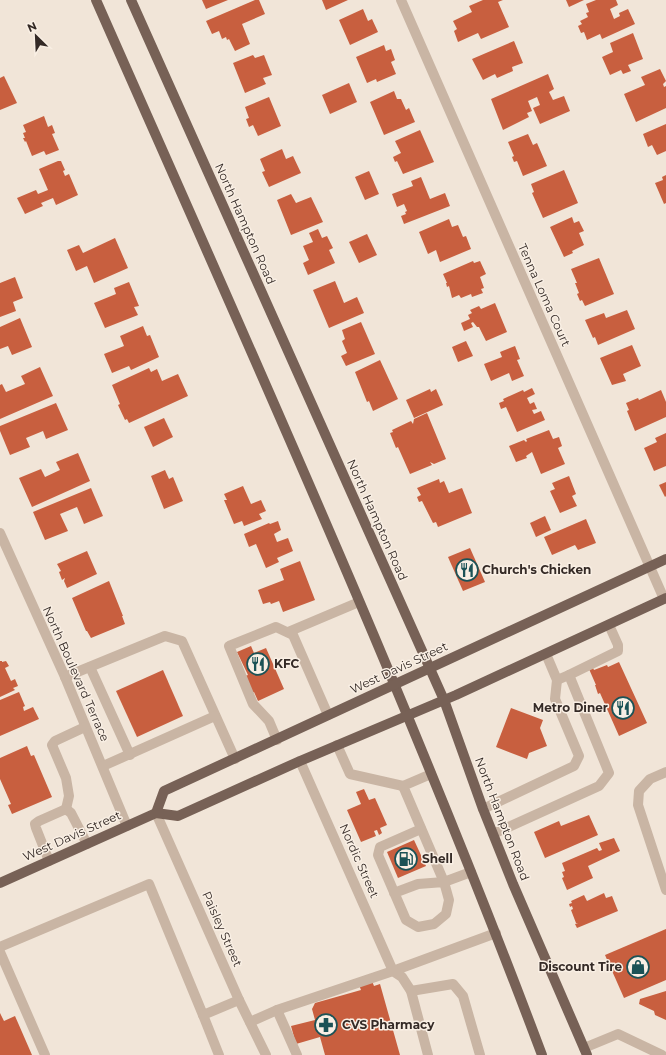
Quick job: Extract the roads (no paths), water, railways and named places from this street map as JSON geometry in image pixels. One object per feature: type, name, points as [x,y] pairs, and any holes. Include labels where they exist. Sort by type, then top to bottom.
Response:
[{"type":"main road","points":[[96,0],[360,602],[496,932],[542,1055]]},
{"type":"main road","name":"North Hampton Road","points":[[131,0],[444,700],[483,809],[513,884],[585,1051]]},
{"type":"main road","name":"West Davis Street","points":[[0,883],[156,813],[164,791],[666,559]]},
{"type":"main road","points":[[156,813],[178,816],[300,761],[444,700],[665,599]]},
{"type":"street","name":"Tenna Loma Court","points":[[401,0],[649,567],[665,599]]},
{"type":"street","name":"North Boulevard Terrace","points":[[0,533],[65,677],[127,826]]},
{"type":"street","points":[[288,632],[360,602]]},
{"type":"street","points":[[557,680],[618,651],[618,645],[609,625]]},
{"type":"street","points":[[277,740],[269,721],[253,704],[229,646],[276,627],[293,635],[328,715]]},
{"type":"street","points":[[65,677],[165,636],[182,641],[235,759]]},
{"type":"street","points":[[483,809],[574,766],[579,756],[556,699],[557,680],[546,654]]},
{"type":"street","points":[[90,667],[130,755]]},
{"type":"street","points":[[493,834],[599,786],[609,773],[569,675]]},
{"type":"street","points":[[103,766],[215,716]]},
{"type":"street","points":[[66,809],[69,796],[66,778],[52,745],[55,741],[85,727]]},
{"type":"street","points":[[337,745],[350,774],[403,786],[431,774]]},
{"type":"street","name":"Nordic Street","points":[[300,761],[393,971]]},
{"type":"street","points":[[666,772],[650,779],[639,791],[638,805],[666,890]]},
{"type":"street","points":[[403,786],[444,882],[449,900],[446,914],[434,924],[418,927],[406,920],[378,855],[380,847],[421,829]]},
{"type":"street","points":[[66,809],[72,813],[87,844]]},
{"type":"street","points":[[49,861],[35,824],[66,809]]},
{"type":"street","name":"Paisley Street","points":[[156,813],[239,1000],[266,1055]]},
{"type":"street","points":[[394,893],[418,884],[444,882],[471,872]]},
{"type":"street","points":[[0,947],[149,884],[219,1055]]},
{"type":"street","points":[[250,1022],[277,1010],[393,971],[496,932]]},
{"type":"street","points":[[0,952],[45,1055]]},
{"type":"street","points":[[393,971],[402,977],[411,991],[428,1055]]},
{"type":"street","points":[[411,991],[453,984],[463,996],[480,1055]]},
{"type":"street","points":[[203,1016],[239,1000]]},
{"type":"street","points":[[277,1010],[298,1055]]},
{"type":"street","points":[[585,1051],[618,1034],[662,1055]]},
{"type":"place","name":"Church's Chicken","points":[[467,570]]},
{"type":"place","name":"KFC","points":[[258,664]]},
{"type":"place","name":"Metro Diner","points":[[623,708]]},
{"type":"place","name":"Shell","points":[[406,859]]},
{"type":"place","name":"Discount Tire","points":[[638,967]]},
{"type":"place","name":"CVS Pharmacy","points":[[326,1025]]}]
